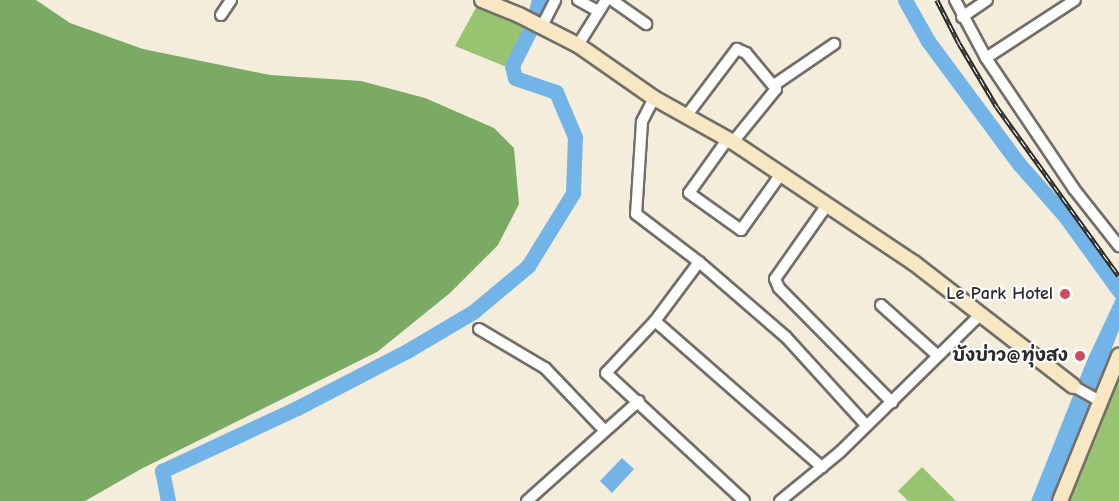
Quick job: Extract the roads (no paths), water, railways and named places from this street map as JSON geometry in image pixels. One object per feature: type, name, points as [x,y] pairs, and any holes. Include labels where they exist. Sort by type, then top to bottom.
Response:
[{"type":"street","points":[[221,15],[231,0]]},
{"type":"street","points":[[482,0],[519,15],[578,45],[654,98],[687,115],[782,174],[914,263],[979,316],[1073,386],[1097,400]]},
{"type":"street","points":[[540,25],[555,0]]},
{"type":"street","points":[[578,0],[598,11]]},
{"type":"street","points":[[578,45],[606,0]]},
{"type":"street","points":[[612,0],[646,24]]},
{"type":"street","points":[[955,0],[962,17],[986,58],[1074,189],[1119,246]]},
{"type":"street","points":[[962,17],[987,0]]},
{"type":"street","points":[[986,58],[1075,0]]},
{"type":"street","points":[[774,85],[834,44]]},
{"type":"street","points":[[687,115],[737,49],[746,53],[776,89],[730,141],[689,193],[741,230],[782,174]]},
{"type":"street","points":[[654,98],[642,122],[636,214],[699,262],[786,337],[866,425]]},
{"type":"street","points":[[827,205],[775,279],[780,288],[892,402]]},
{"type":"street","points":[[699,262],[655,321],[606,373],[639,401],[744,501]]},
{"type":"street","points":[[881,305],[937,355]]},
{"type":"street","points":[[780,501],[822,467],[892,402],[979,316]]},
{"type":"street","points":[[655,321],[822,467]]},
{"type":"street","points":[[479,329],[545,368],[604,430]]},
{"type":"street","points":[[1060,501],[1097,400],[1119,356]]},
{"type":"street","points":[[527,501],[639,401]]},
{"type":"water","points":[[1119,292],[1119,330],[1052,501],[1031,501],[1088,358]]},
{"type":"water","points":[[622,458],[634,469],[612,493],[600,481]]},
{"type":"waterway","points":[[168,501],[162,471],[297,408],[407,351],[473,312],[528,266],[573,193],[575,137],[556,92],[515,78],[512,66],[532,26],[539,0]]},
{"type":"waterway","points":[[905,0],[928,41],[1019,164],[1065,216],[1119,291]]},
{"type":"railway","points":[[937,0],[959,43],[997,107],[1119,276]]},
{"type":"place","name":"Le Park Hotel","points":[[1065,294]]},
{"type":"place","name":"บังบ่าว@ทุ่งสง","points":[[1080,356]]}]
